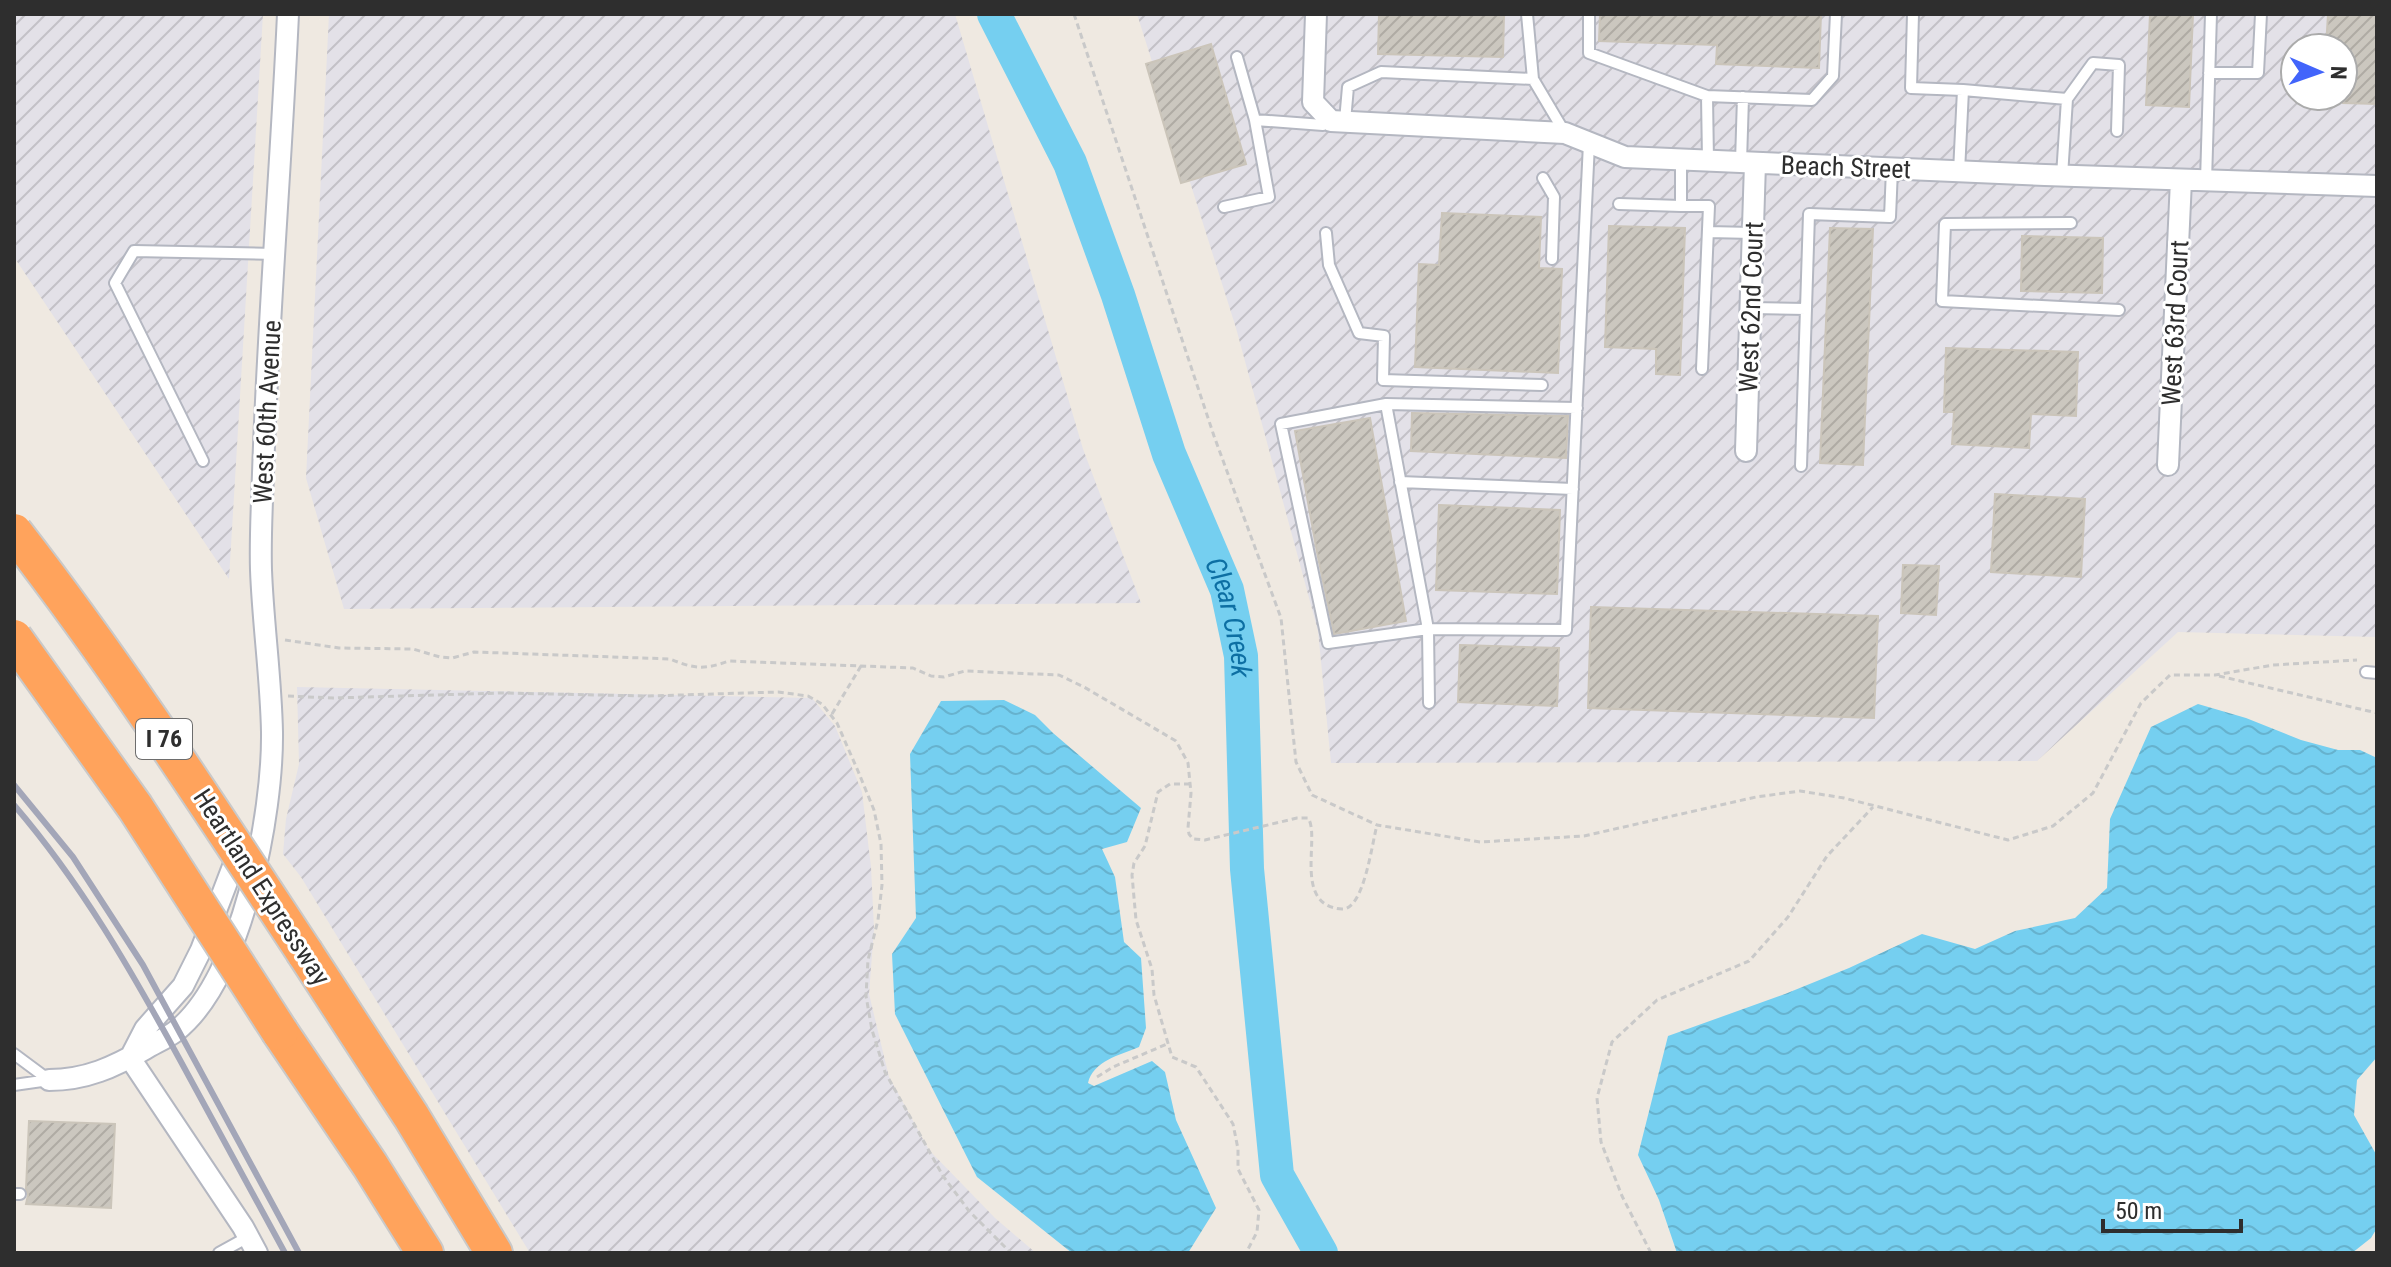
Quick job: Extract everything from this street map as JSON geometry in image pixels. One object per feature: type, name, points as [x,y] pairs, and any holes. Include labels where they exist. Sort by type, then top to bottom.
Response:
[{"type":"highway","name":"Heartland Expressway","points":[[14,532],[107,656],[186,772],[411,1116],[493,1251]]},
{"type":"highway","name":"I 76","points":[[14,638],[135,807],[425,1253]]},
{"type":"street","name":"West 60th Avenue","points":[[49,1080],[90,1076],[130,1058],[177,1030],[220,974],[243,914],[260,854],[272,748],[261,566],[266,383],[288,14]]},
{"type":"street","points":[[1316,14],[1313,102],[1323,119]]},
{"type":"street","name":"Beach Street","points":[[1323,119],[1565,133],[1625,157],[2377,186]]},
{"type":"street","name":"West 62nd Court","points":[[1746,451],[1753,233],[1748,163]]},
{"type":"street","name":"West 63rd Court","points":[[2168,465],[2181,180]]},
{"type":"street","points":[[130,1058],[252,1245]]},
{"type":"lane","points":[[1527,14],[1533,79],[1565,133]]},
{"type":"lane","points":[[1589,14],[1589,53],[1707,96],[1812,100],[1833,76],[1836,14]]},
{"type":"lane","points":[[1913,14],[1911,88],[2067,99]]},
{"type":"lane","points":[[2206,181],[2211,14]]},
{"type":"lane","points":[[2209,73],[2258,73],[2261,14]]},
{"type":"lane","points":[[1224,207],[1269,197],[1255,120],[1237,57]]},
{"type":"lane","points":[[2062,176],[2067,99],[2093,63],[2119,65],[2117,131]]},
{"type":"lane","points":[[1345,121],[1348,87],[1381,72],[1533,79]]},
{"type":"lane","points":[[1959,172],[1963,90]]},
{"type":"lane","points":[[1707,96],[1708,161]]},
{"type":"lane","points":[[1743,97],[1748,163]]},
{"type":"lane","points":[[1255,120],[1323,119]]},
{"type":"lane","points":[[1577,408],[1386,404],[1281,424],[1328,643],[1428,629],[1566,630],[1577,408],[1589,143]]},
{"type":"lane","points":[[1681,159],[1681,206]]},
{"type":"lane","points":[[1801,466],[1809,214],[1890,217],[1892,169]]},
{"type":"lane","points":[[1543,178],[1554,197],[1552,259]]},
{"type":"lane","points":[[1619,204],[1709,206],[1702,369]]},
{"type":"lane","points":[[2071,223],[1945,224],[1942,301],[2119,310]]},
{"type":"lane","points":[[1708,232],[1753,233]]},
{"type":"lane","points":[[1326,233],[1329,265],[1359,333],[1384,336],[1383,380],[1542,385]]},
{"type":"lane","points":[[203,461],[115,283],[134,251],[275,254]]},
{"type":"lane","points":[[1751,308],[1806,309]]},
{"type":"lane","points":[[1386,404],[1428,629],[1429,703]]},
{"type":"lane","points":[[1400,482],[1573,489]]},
{"type":"lane","points":[[14,1054],[49,1080]]},
{"type":"lane","points":[[14,1085],[49,1080]]},
{"type":"lane","points":[[219,1253],[252,1245]]},
{"type":"path","points":[[267,641],[286,640],[339,648],[413,649],[452,658],[474,652],[670,659],[692,668],[708,668],[729,661],[913,668],[931,676],[944,677],[965,671],[1059,675],[1176,741],[1188,763],[1189,834],[1193,839],[1205,840],[1308,818],[1312,822],[1310,855],[1313,885],[1320,898],[1330,905],[1341,909],[1354,904],[1377,825]]},
{"type":"path","points":[[2359,660],[2273,665],[2215,675],[2377,713]]},
{"type":"path","points":[[831,716],[861,666]]},
{"type":"path","points":[[270,695],[333,698],[502,693],[648,696],[778,692],[808,696],[822,704],[837,723],[874,810],[881,844],[882,885],[878,920],[868,960],[866,996],[872,1030],[885,1072],[943,1176],[969,1211],[1011,1253]]},
{"type":"path","points":[[1190,784],[1170,784],[1158,792],[1145,846],[1134,863],[1132,875],[1136,920],[1152,969],[1154,995],[1172,1057],[1196,1067],[1233,1124],[1238,1169],[1259,1210],[1257,1232],[1246,1253]]},
{"type":"path","points":[[1651,1253],[1622,1196],[1601,1142],[1597,1098],[1612,1042],[1657,1000],[1749,961],[1788,917],[1827,856],[1873,806]]},
{"type":"path","points":[[1097,1077],[1167,1044]]},
{"type":"shaded area","points":[[14,14],[263,14],[229,579],[14,257]]},
{"type":"shaded area","points":[[329,14],[955,14],[1083,449],[1141,603],[344,609],[306,478]]},
{"type":"shaded area","points":[[1137,14],[2377,14],[2377,637],[2178,632],[2037,761],[1331,763],[1318,631],[1236,328]]},
{"type":"shaded area","points":[[297,687],[812,698],[835,726],[862,792],[871,867],[874,929],[869,994],[889,1077],[929,1150],[995,1218],[1036,1253],[530,1253],[301,877],[283,854],[286,819],[299,764]]},
{"type":"water","points":[[1004,700],[1035,715],[1141,808],[1127,842],[1102,849],[1115,877],[1124,942],[1141,958],[1146,1028],[1139,1047],[1101,1064],[1088,1083],[1094,1086],[1152,1061],[1165,1072],[1176,1120],[1216,1208],[1188,1253],[1072,1253],[977,1177],[895,1014],[892,954],[916,918],[910,754],[941,701]]},
{"type":"water","points":[[2198,704],[2246,718],[2301,740],[2338,750],[2360,750],[2377,758],[2377,1057],[2357,1080],[2354,1115],[2377,1156],[2377,1228],[2371,1238],[2352,1253],[1677,1253],[1659,1200],[1638,1155],[1668,1036],[1785,994],[1922,934],[1975,949],[2015,931],[2075,918],[2107,888],[2110,819],[2151,727]]},
{"type":"building","points":[[1379,14],[1504,14],[1503,57],[1378,54]]},
{"type":"building","points":[[1600,14],[1821,14],[1819,68],[1716,64],[1717,45],[1599,41]]},
{"type":"building","points":[[2150,14],[2193,14],[2189,107],[2146,105]]},
{"type":"building","points":[[2328,14],[2377,14],[2377,104],[2359,103],[2359,32],[2327,32]]},
{"type":"building","points":[[1211,44],[1246,164],[1181,183],[1146,64]]},
{"type":"building","points":[[1442,213],[1541,217],[1539,268],[1562,269],[1558,373],[1415,367],[1419,264],[1439,265]]},
{"type":"building","points":[[1609,226],[1685,228],[1680,375],[1656,374],[1656,349],[1605,347]]},
{"type":"building","points":[[1830,228],[1873,229],[1863,465],[1820,463]]},
{"type":"building","points":[[2022,236],[2103,238],[2102,293],[2021,291]]},
{"type":"building","points":[[1946,348],[2078,352],[2076,416],[2031,414],[2029,448],[1952,444],[1954,412],[1944,412]]},
{"type":"building","points":[[1412,413],[1568,416],[1566,458],[1411,451]]},
{"type":"building","points":[[1370,418],[1406,621],[1334,634],[1295,431]]},
{"type":"building","points":[[1995,494],[2085,499],[2081,577],[1991,572]]},
{"type":"building","points":[[1439,505],[1560,510],[1557,594],[1436,590]]},
{"type":"building","points":[[1903,565],[1939,566],[1936,615],[1901,613]]},
{"type":"building","points":[[1591,607],[1878,616],[1874,718],[1588,708]]},
{"type":"building","points":[[1460,645],[1559,648],[1557,706],[1458,702]]},
{"type":"building","points":[[29,1121],[115,1124],[111,1208],[26,1204]]},
{"type":"waterway","name":"Clear Creek","points":[[994,14],[1070,163],[1118,295],[1169,454],[1227,590],[1241,656],[1247,869],[1277,1175],[1321,1253]]},
{"type":"railway","points":[[14,785],[73,857],[143,965],[299,1253]]},
{"type":"railway","points":[[14,805],[61,865],[124,960],[285,1253]]}]
